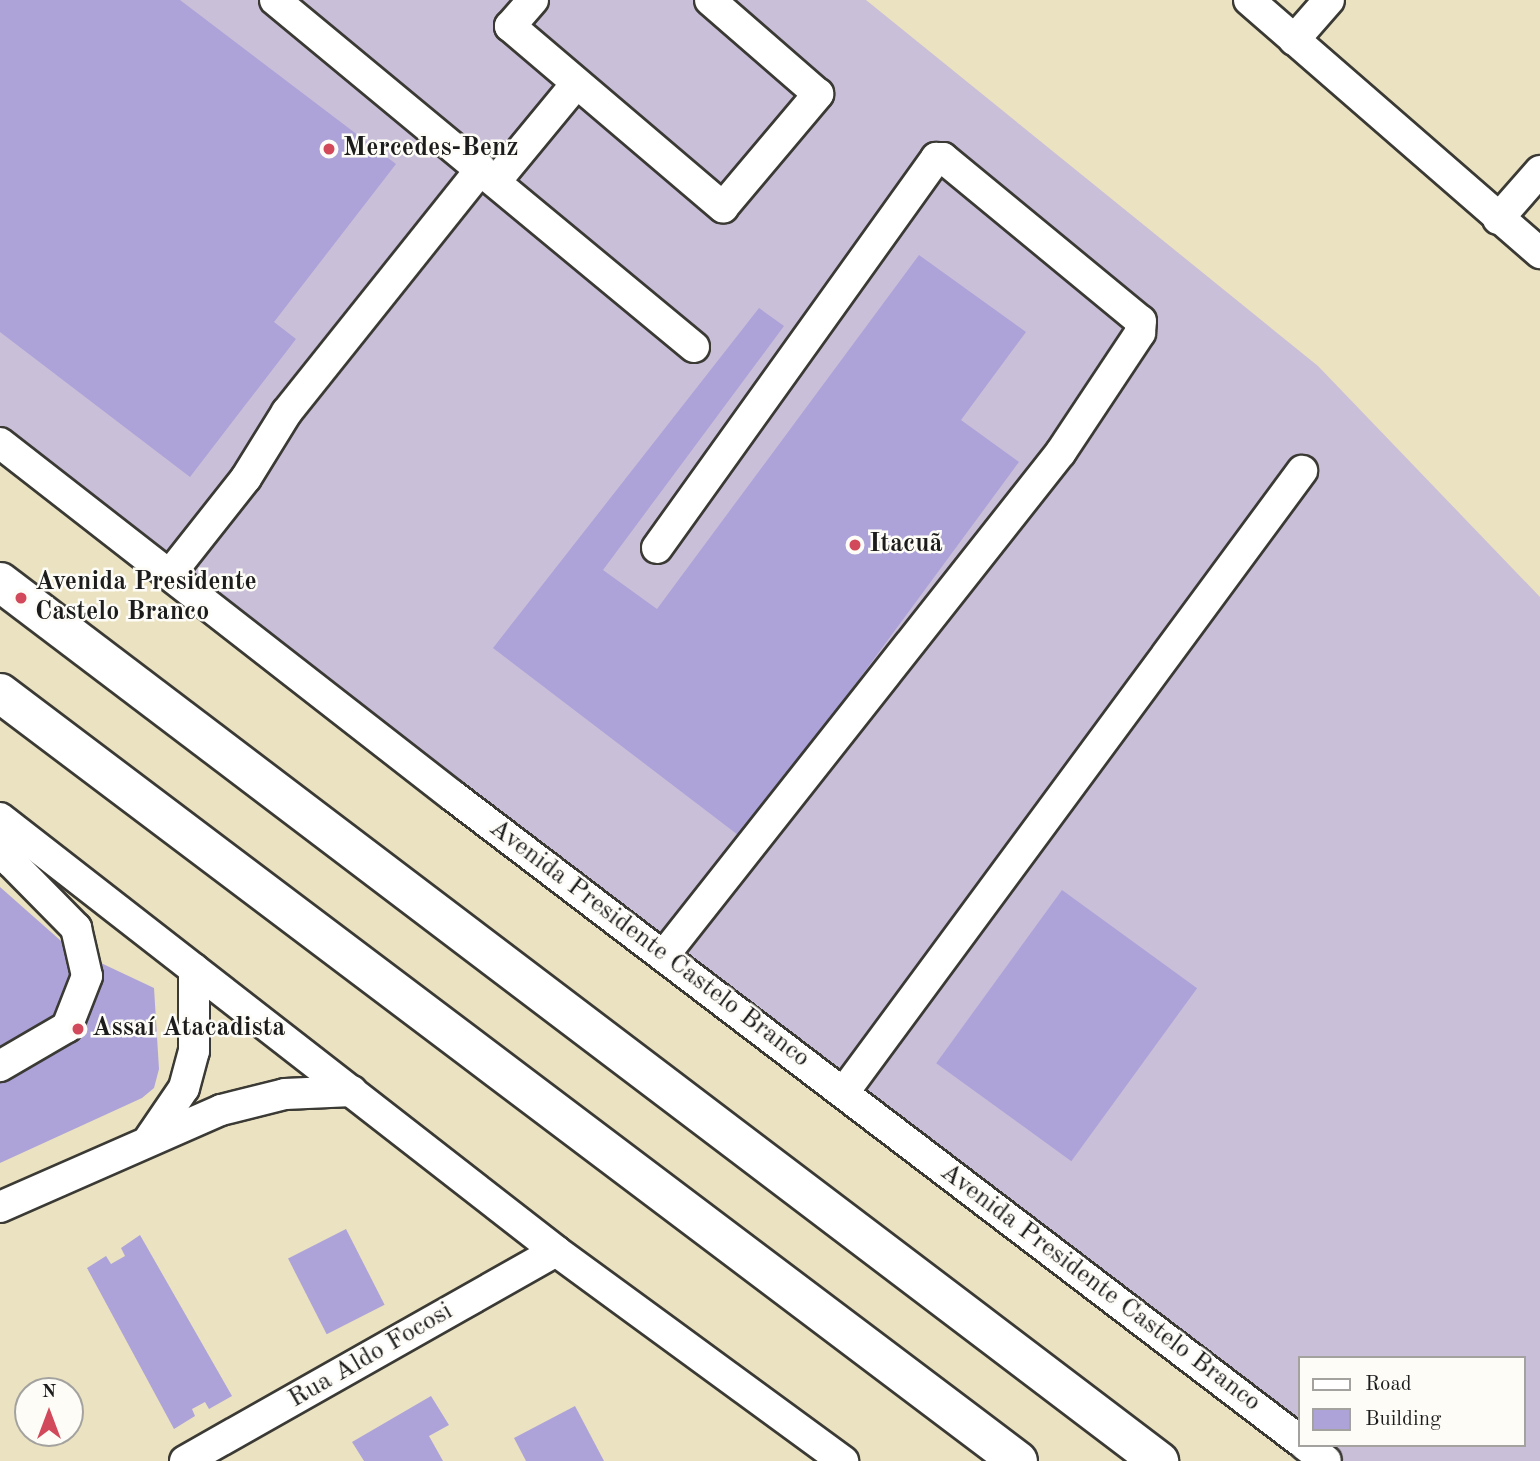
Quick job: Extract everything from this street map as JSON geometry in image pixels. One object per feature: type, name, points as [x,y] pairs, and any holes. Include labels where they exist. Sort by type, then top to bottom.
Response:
[{"type":"main road","points":[[0,582],[1159,1461]]},
{"type":"main road","points":[[0,693],[1018,1461]]},
{"type":"street","points":[[275,0],[694,346]]},
{"type":"street","points":[[533,0],[510,26],[723,207],[818,94],[710,0]]},
{"type":"street","points":[[1249,0],[1540,253]]},
{"type":"street","points":[[1294,40],[1329,0]]},
{"type":"street","points":[[171,573],[246,478],[287,412],[488,175],[576,84]]},
{"type":"street","points":[[657,548],[936,158],[943,158],[1141,321],[1140,333],[1061,452],[665,954]]},
{"type":"street","points":[[1498,219],[1540,171]]},
{"type":"street","name":"Avenida Presidente Castelo Branco","points":[[0,443],[171,573],[453,796],[665,954],[1298,1439]]},
{"type":"street","points":[[844,1092],[1302,471]]},
{"type":"street","points":[[0,818],[556,1251],[843,1461]]},
{"type":"street","points":[[0,843],[11,862],[76,928],[87,976],[67,1027],[0,1066]]},
{"type":"street","points":[[150,1139],[184,1088],[194,1051],[194,969]]},
{"type":"street","points":[[0,1207],[221,1110],[285,1094],[352,1091]]},
{"type":"street","name":"Rua Aldo Focosi","points":[[186,1461],[556,1251]]},
{"type":"street","points":[[1308,1447],[1326,1461]]},
{"type":"shaded area","points":[[0,0],[866,0],[1318,366],[1540,597],[1540,1461],[1326,1461],[1308,1447],[1526,1447],[1526,1356],[1298,1356],[1298,1439],[0,443]]},
{"type":"building","points":[[0,0],[180,0],[396,164],[274,322],[296,339],[190,477],[0,332]]},
{"type":"building","points":[[919,255],[1026,332],[961,420],[1019,462],[742,838],[493,648],[759,308],[784,326],[603,570],[657,609]]},
{"type":"building","name":"Assaí Atacadista","points":[[0,887],[69,948],[154,988],[159,1069],[154,1088],[142,1098],[0,1163]]},
{"type":"building","points":[[1062,890],[1197,988],[1071,1161],[936,1063]]},
{"type":"building","points":[[346,1229],[385,1305],[327,1334],[288,1259]]},
{"type":"building","points":[[140,1235],[232,1396],[209,1409],[205,1402],[192,1409],[195,1416],[174,1429],[87,1268],[106,1256],[111,1264],[125,1256],[121,1248]]},
{"type":"building","points":[[431,1396],[449,1425],[429,1436],[443,1461],[364,1461],[352,1442]]},
{"type":"building","points":[[575,1406],[604,1461],[526,1461],[514,1438]]},
{"type":"place","name":"Mercedes-Benz","points":[[329,149]]},
{"type":"place","name":"Itacuã","points":[[855,545]]},
{"type":"place","name":"Avenida Presidente Castelo Branco","points":[[21,598]]},
{"type":"place","name":"Assaí Atacadista","points":[[78,1029]]}]
